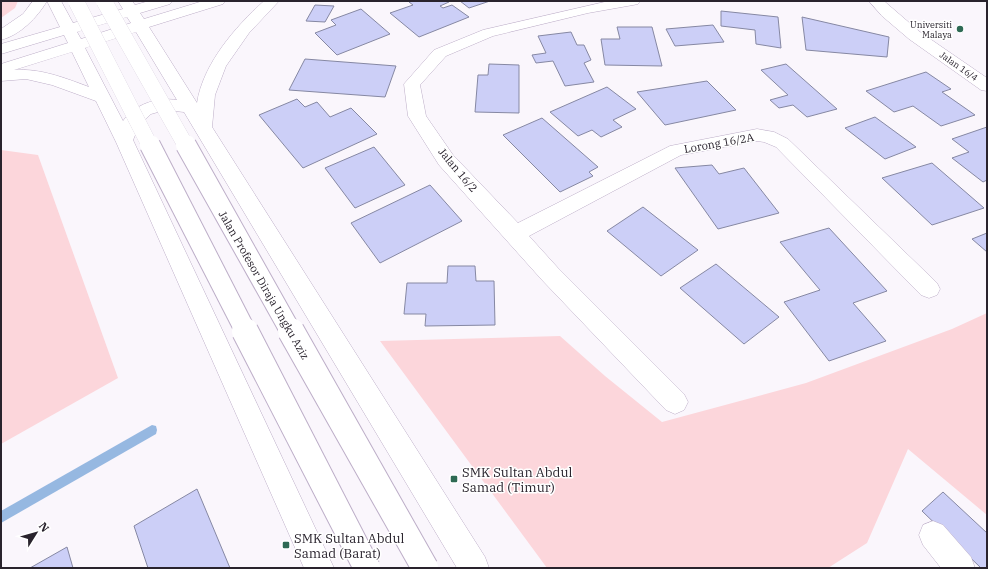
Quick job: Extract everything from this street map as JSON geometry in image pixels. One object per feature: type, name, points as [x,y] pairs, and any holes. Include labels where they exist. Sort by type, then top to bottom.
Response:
[{"type":"main road","points":[[1,35],[16,27],[36,9],[40,1]]},
{"type":"main road","points":[[54,1],[124,142],[319,568]]},
{"type":"main road","points":[[76,1],[367,568]]},
{"type":"main road","name":"Jalan Profesor Diraja Ungku Aziz","points":[[104,1],[424,568]]},
{"type":"main road","points":[[1,49],[132,12],[165,1]]},
{"type":"main road","points":[[1,69],[76,45],[132,12],[218,1]]},
{"type":"main road","points":[[199,121],[208,91],[222,60],[242,33],[272,1]]},
{"type":"main road","name":"Jalan 16/2","points":[[633,1],[588,9],[488,33],[440,53],[412,84],[418,116],[446,160],[550,274],[675,402]]},
{"type":"main road","name":"Jalan 16/4","points":[[876,1],[888,14],[948,60],[987,86]]},
{"type":"main road","points":[[132,12],[474,568]]},
{"type":"main road","points":[[1,76],[26,74],[57,81],[103,98]]},
{"type":"main road","points":[[124,142],[128,127],[136,116],[152,107],[168,104],[181,106],[199,121]]},
{"type":"main road","name":"Lorong 16/2A","points":[[515,234],[676,150],[757,135],[768,136],[782,143],[929,289]]},
{"type":"main road","points":[[933,535],[960,568]]},
{"type":"shaded area","points":[[1,1],[18,1],[15,8],[1,18]]},
{"type":"shaded area","points":[[1,150],[38,155],[118,378],[1,444]]},
{"type":"shaded area","points":[[987,313],[987,515],[908,449],[867,543],[828,568],[547,568],[380,341],[560,336],[605,376],[662,422],[806,383],[952,329]]},
{"type":"building","points":[[448,1],[449,2],[440,6],[443,8],[452,5],[469,17],[419,37],[390,13],[413,5],[409,2]]},
{"type":"building","points":[[460,1],[490,1],[469,8]]},
{"type":"building","points":[[315,5],[334,6],[325,22],[306,21]]},
{"type":"building","points":[[361,9],[390,34],[337,55],[315,33],[336,25],[331,20]]},
{"type":"building","points":[[721,11],[778,17],[781,48],[756,44],[755,30],[721,26]]},
{"type":"building","points":[[802,17],[889,37],[887,57],[806,50]]},
{"type":"building","points":[[713,25],[724,42],[675,46],[666,29]]},
{"type":"building","points":[[617,27],[652,27],[662,66],[605,65],[601,39],[620,39]]},
{"type":"building","points":[[571,32],[577,45],[584,45],[591,60],[584,63],[594,82],[565,86],[553,61],[536,63],[532,55],[546,53],[538,36]]},
{"type":"building","points":[[305,59],[396,66],[385,97],[289,90]]},
{"type":"building","points":[[489,64],[519,65],[519,113],[475,112],[478,75],[488,75]]},
{"type":"building","points":[[786,64],[837,109],[807,117],[793,105],[779,108],[770,100],[788,95],[761,70]]},
{"type":"building","points":[[926,72],[951,89],[942,92],[975,115],[941,126],[913,106],[894,112],[866,91]]},
{"type":"building","points":[[707,81],[736,110],[665,125],[637,92]]},
{"type":"building","points":[[607,87],[636,109],[613,120],[622,127],[601,137],[592,130],[578,136],[550,112]]},
{"type":"building","points":[[297,99],[305,107],[317,102],[330,117],[351,108],[377,134],[303,168],[259,115]]},
{"type":"building","points":[[875,117],[916,147],[885,159],[845,128]]},
{"type":"building","points":[[542,118],[598,167],[589,172],[593,176],[560,192],[503,135]]},
{"type":"building","points":[[987,127],[987,180],[983,182],[952,158],[969,152],[952,139]]},
{"type":"building","points":[[374,147],[405,185],[355,208],[325,168]]},
{"type":"building","points":[[932,163],[984,208],[932,225],[882,178]]},
{"type":"building","points":[[712,165],[719,174],[744,168],[779,213],[718,229],[675,168]]},
{"type":"building","points":[[430,185],[462,221],[380,263],[351,223]]},
{"type":"building","points":[[643,207],[698,250],[661,276],[607,231]]},
{"type":"building","points":[[829,228],[887,291],[853,303],[886,341],[829,361],[784,302],[820,290],[780,242]]},
{"type":"building","points":[[987,233],[987,252],[972,239]]},
{"type":"building","points":[[716,264],[779,317],[744,344],[680,288]]},
{"type":"building","points":[[448,266],[475,266],[476,281],[494,281],[495,325],[425,326],[426,314],[404,314],[407,283],[447,283]]},
{"type":"building","points":[[197,489],[230,568],[148,568],[134,526]]},
{"type":"building","points":[[943,492],[987,533],[987,568],[981,568],[922,511]]},
{"type":"building","points":[[67,547],[73,568],[30,568]]},
{"type":"waterway","points":[[1,517],[152,430]]},
{"type":"place","name":"Universiti Malaya","points":[[960,29]]},
{"type":"place","name":"SMK Sultan Abdul Samad (Timur)","points":[[454,479]]},
{"type":"place","name":"SMK Sultan Abdul Samad (Barat)","points":[[286,545]]}]
